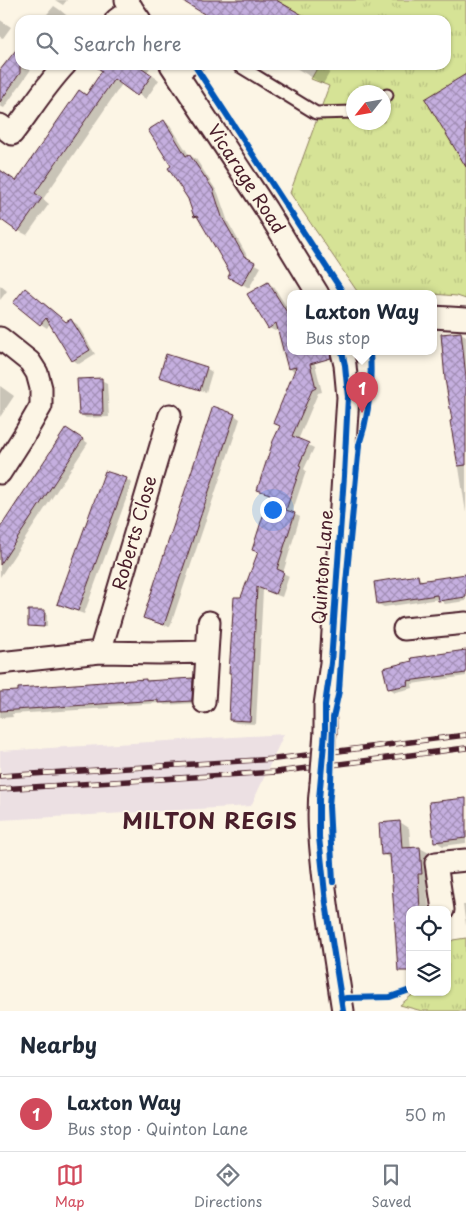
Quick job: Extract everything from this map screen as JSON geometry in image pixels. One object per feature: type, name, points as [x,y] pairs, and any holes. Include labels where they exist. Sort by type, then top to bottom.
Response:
[{"type":"street","points":[[0,125],[12,134],[49,81],[60,70]]},
{"type":"street","name":"Vicarage Road","points":[[175,71],[266,209],[316,290]]},
{"type":"street","points":[[437,317],[466,319]]},
{"type":"street","points":[[0,338],[30,362],[37,373],[41,388],[41,406],[0,473]]},
{"type":"street","name":"Quinton Lane","points":[[343,355],[348,397],[331,663],[325,706],[325,732],[319,799],[319,837],[326,903],[343,1011]]},
{"type":"street","name":"Roberts Close","points":[[100,652],[170,414]]},
{"type":"street","points":[[204,702],[209,622]]},
{"type":"street","points":[[404,629],[466,624]]},
{"type":"street","points":[[0,663],[100,652],[207,652]]},
{"type":"street","points":[[442,906],[436,863],[466,860]]},
{"type":"lane","points":[[246,70],[316,113],[346,112]]},
{"type":"shaded area","points":[[284,734],[251,806],[0,820],[0,751]]},
{"type":"green space","points":[[276,0],[466,0],[466,299],[457,296],[437,294],[437,290],[356,290],[290,193],[329,86],[311,79],[316,70],[451,70],[451,15],[302,15]]},
{"type":"green space","points":[[466,938],[466,1011],[422,1011],[400,1005],[411,996],[451,996],[451,942]]},
{"type":"building","points":[[181,0],[276,0],[302,15],[206,15]]},
{"type":"building","points":[[15,51],[15,70],[20,70],[20,73],[0,102],[0,70]]},
{"type":"building","points":[[101,70],[145,70],[152,75],[137,96],[114,79],[35,193],[42,198],[18,232],[0,219],[0,170],[16,181],[79,90],[86,95],[102,71]]},
{"type":"building","points":[[466,74],[466,167],[425,99]]},
{"type":"building","points":[[164,120],[186,156],[189,154],[213,189],[222,217],[244,256],[255,262],[242,285],[228,277],[230,273],[197,216],[194,217],[188,199],[168,168],[171,166],[148,130]]},
{"type":"building","points":[[268,282],[287,313],[287,355],[330,355],[331,358],[310,364],[316,388],[312,390],[292,436],[309,443],[299,465],[301,466],[286,510],[295,513],[277,569],[284,572],[275,594],[257,587],[250,721],[229,720],[231,673],[229,673],[234,597],[241,597],[258,552],[252,550],[270,494],[257,490],[273,441],[280,426],[273,423],[296,367],[288,369],[276,323],[268,329],[247,294]]},
{"type":"building","points":[[25,288],[66,322],[71,319],[90,350],[72,361],[46,318],[40,325],[13,303]]},
{"type":"building","points":[[461,332],[466,377],[466,465],[458,466],[450,421],[452,420],[445,379],[441,334]]},
{"type":"building","points":[[166,354],[207,367],[200,390],[159,377]]},
{"type":"building","points":[[102,378],[103,415],[79,415],[77,379]]},
{"type":"building","points":[[213,406],[235,414],[164,625],[143,618]]},
{"type":"building","points":[[66,428],[83,439],[0,565],[0,528]]},
{"type":"building","points":[[105,471],[127,478],[78,611],[57,604]]},
{"type":"building","points":[[466,574],[466,597],[438,601],[437,595],[377,604],[374,582],[418,575],[419,581]]},
{"type":"building","points":[[28,610],[45,610],[44,627],[28,626]]},
{"type":"building","points":[[466,650],[466,673],[407,681],[408,685],[388,689],[383,668],[412,661],[411,658]]},
{"type":"building","points":[[193,678],[192,701],[158,703],[158,700],[0,711],[0,692],[18,691],[18,688],[146,679],[146,681]]},
{"type":"building","points":[[466,798],[466,838],[434,842],[429,802]]},
{"type":"building","points":[[400,821],[402,848],[420,847],[422,874],[418,874],[420,906],[406,906],[406,971],[398,971],[390,854],[381,855],[379,823]]},
{"type":"railway","points":[[0,776],[275,759],[466,735]]},
{"type":"railway","points":[[0,789],[276,772],[466,748]]},
{"type":"cycle path","points":[[198,70],[341,290]]},
{"type":"cycle path","points":[[343,355],[348,397],[331,663],[325,705],[325,732],[319,799],[319,837],[326,903],[343,1011]]},
{"type":"cycle path","points":[[333,882],[329,806],[333,718],[339,691],[346,583],[359,445],[369,399],[370,355]]},
{"type":"cycle path","points":[[346,998],[390,997],[406,991]]},
{"type":"place","name":"Laxton Way","points":[[362,413]]},
{"type":"district","name":"MILTON REGIS","points":[[210,821]]}]
